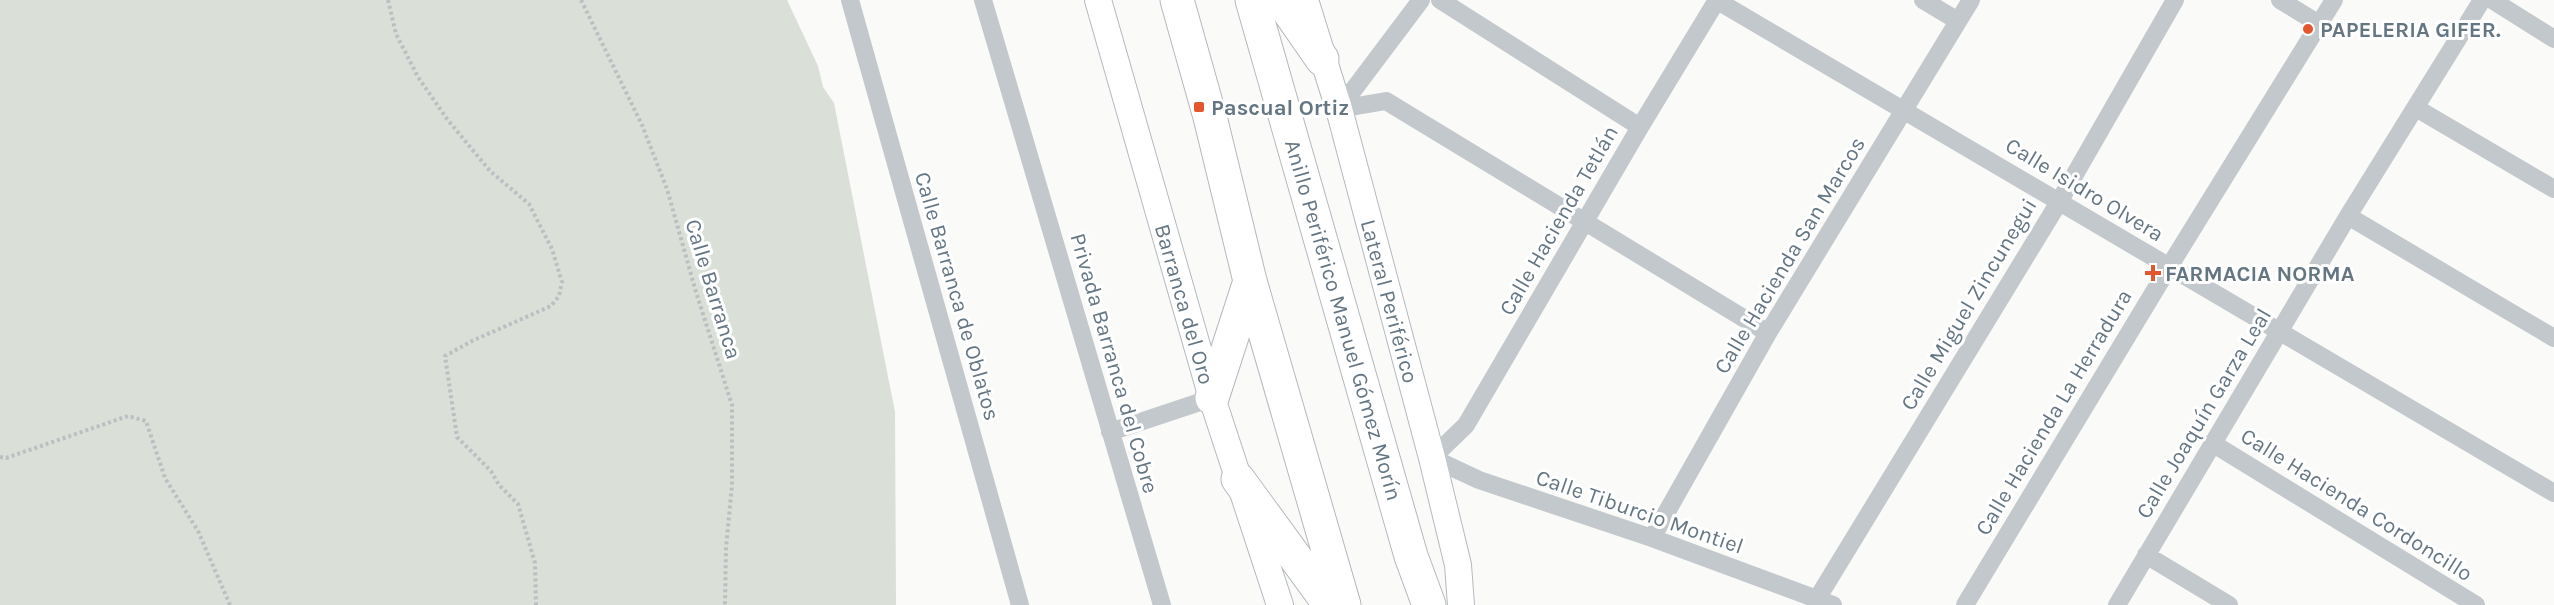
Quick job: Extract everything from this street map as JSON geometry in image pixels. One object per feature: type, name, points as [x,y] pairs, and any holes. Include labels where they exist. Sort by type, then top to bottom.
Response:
[{"type":"highway","points":[[1177,0],[1210,117],[1250,281],[1344,605]]},
{"type":"highway","name":"Anillo Periférico Manuel Gómez Morín","points":[[1252,0],[1411,556],[1429,605]]},
{"type":"highway","points":[[1281,0],[1322,59]]},
{"type":"highway","points":[[1212,398],[1250,281]]},
{"type":"highway","points":[[1238,479],[1330,605]]},
{"type":"street","name":"Calle Barranca de Oblatos","points":[[850,0],[1020,605]]},
{"type":"street","name":"Privada Barranca del Cobre","points":[[983,0],[1162,605]]},
{"type":"street","name":"Barranca del Oro","points":[[1098,0],[1212,398],[1280,605]]},
{"type":"street","name":"Lateral Periférico","points":[[1305,0],[1339,109],[1432,458],[1458,565],[1461,605]]},
{"type":"street","points":[[1339,109],[1420,0]]},
{"type":"street","points":[[1440,0],[1640,127]]},
{"type":"street","name":"Calle Hacienda Tetlán","points":[[1432,458],[1466,425],[1717,0]]},
{"type":"street","name":"Calle Isidro Olvera","points":[[1717,0],[2554,493]]},
{"type":"street","points":[[1923,0],[1958,21]]},
{"type":"street","name":"Calle Hacienda San Marcos","points":[[1652,538],[1768,333],[1971,0]]},
{"type":"street","name":"Calle Miguel Zincunegui","points":[[1825,602],[2175,0]]},
{"type":"street","points":[[2280,0],[2319,24]]},
{"type":"street","name":"Calle Hacienda La Herradura","points":[[1965,605],[2169,267],[2334,0]]},
{"type":"street","name":"Calle Joaquín Garza Leal","points":[[2117,605],[2348,216],[2482,0]]},
{"type":"street","points":[[2492,0],[2554,39]]},
{"type":"street","points":[[1339,109],[1386,101],[1768,333]]},
{"type":"street","points":[[2416,108],[2554,189]]},
{"type":"street","points":[[2348,216],[2554,338]]},
{"type":"street","points":[[1110,432],[1212,398]]},
{"type":"street","name":"Calle Hacienda Cordoncillo","points":[[2212,443],[2476,605]]},
{"type":"street","name":"Calle Tiburcio Montiel","points":[[1432,458],[1479,480],[1652,538],[1825,602]]},
{"type":"street","points":[[2146,555],[2229,605]]},
{"type":"path","points":[[388,0],[396,34],[418,77],[447,119],[490,171],[529,204],[552,249],[562,282],[558,296],[551,306],[472,341],[445,356],[457,437],[491,471],[499,485],[518,504],[536,563],[536,605]]},
{"type":"path","name":"Calle Barranca","points":[[581,0],[642,125],[667,189],[696,292],[732,405],[732,485],[726,548],[725,605]]},
{"type":"path","points":[[0,458],[6,458],[128,416],[146,421],[165,478],[198,531],[230,605]]},
{"type":"shaded area","points":[[0,0],[787,0],[818,66],[823,87],[834,103],[895,412],[896,605],[0,605]]},
{"type":"place","name":"PAPELERIA GIFER.","points":[[2308,29]]},
{"type":"place","name":"Pascual Ortiz","points":[[1199,107]]},
{"type":"place","name":"FARMACIA NORMA","points":[[2153,273]]}]
